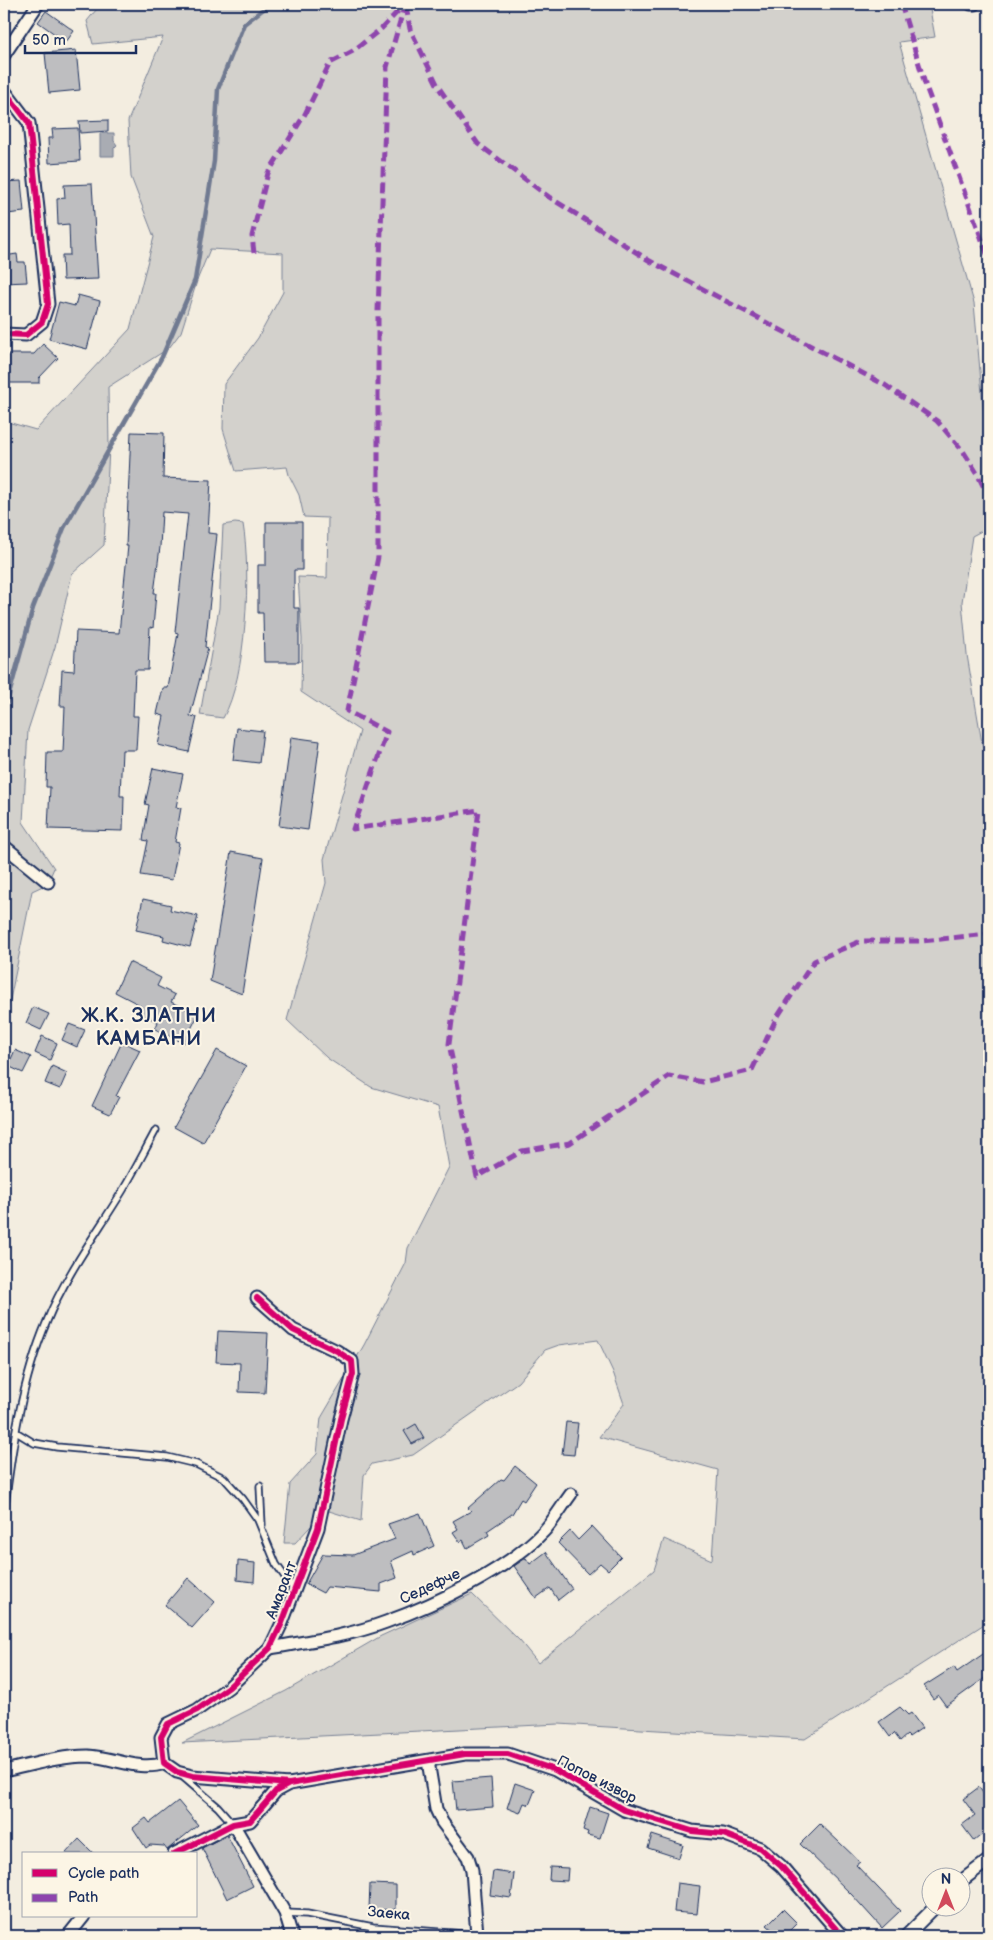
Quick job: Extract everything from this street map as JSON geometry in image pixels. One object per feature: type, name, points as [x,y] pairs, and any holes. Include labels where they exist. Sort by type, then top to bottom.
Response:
[{"type":"street","points":[[4,55],[38,4]]},
{"type":"street","points":[[4,90],[29,123],[48,304],[42,322],[26,335],[4,334]]},
{"type":"street","points":[[4,846],[48,882]]},
{"type":"street","name":"Амарант","points":[[164,1763],[161,1738],[168,1724],[197,1710],[229,1687],[270,1648],[318,1528],[341,1418],[353,1374],[352,1362],[338,1351],[293,1330],[257,1298]]},
{"type":"street","name":"Седефче","points":[[270,1648],[340,1635],[386,1623],[469,1585],[509,1562],[530,1544],[544,1531],[571,1494]]},
{"type":"street","name":"Попов извор","points":[[178,1852],[233,1824],[250,1821],[276,1791],[289,1784],[465,1754],[508,1754],[555,1770],[624,1810],[692,1831],[722,1834],[760,1848],[781,1866],[842,1936]]},
{"type":"street","points":[[4,1771],[66,1757],[100,1757],[153,1768],[164,1763],[178,1772],[192,1776],[289,1784]]},
{"type":"street","points":[[428,1761],[436,1809],[442,1822],[468,1857],[472,1870],[477,1935]]},
{"type":"street","points":[[233,1824],[285,1913],[292,1936]]},
{"type":"street","points":[[970,1874],[989,1860]]},
{"type":"street","points":[[68,1936],[82,1918]]},
{"type":"street","points":[[906,1936],[924,1918]]},
{"type":"street","name":"Заека","points":[[477,1935],[492,1936]]},
{"type":"lane","points":[[4,1513],[23,1391],[46,1322],[57,1298],[97,1228],[123,1190],[156,1130]]},
{"type":"lane","points":[[16,1432],[34,1444],[167,1457],[196,1464],[224,1478],[243,1499],[262,1530],[276,1564],[294,1590]]},
{"type":"lane","points":[[260,1486],[262,1530]]},
{"type":"lane","points":[[178,1772],[218,1807],[233,1824]]},
{"type":"lane","name":"Заека","points":[[285,1913],[307,1914],[373,1927],[477,1935]]},
{"type":"shaded area","points":[[101,4],[929,4],[935,37],[899,42],[974,303],[989,473],[989,527],[972,536],[962,602],[967,655],[982,743],[989,760],[989,1621],[805,1739],[559,1724],[182,1743],[286,1691],[381,1636],[472,1594],[520,1641],[538,1663],[654,1570],[664,1539],[712,1560],[718,1470],[599,1437],[624,1404],[613,1372],[598,1340],[559,1345],[545,1350],[518,1382],[413,1455],[372,1464],[364,1475],[361,1521],[326,1510],[295,1543],[284,1543],[290,1484],[317,1454],[321,1418],[364,1345],[406,1263],[408,1248],[449,1167],[438,1107],[371,1087],[327,1058],[287,1020],[326,883],[324,859],[360,731],[301,692],[302,639],[298,577],[327,578],[328,518],[304,517],[299,495],[287,467],[236,471],[223,429],[224,384],[258,338],[283,292],[283,253],[210,249],[198,278],[181,332],[169,348],[108,387],[109,448],[104,545],[72,574],[55,647],[28,730],[23,822],[54,868],[47,884],[32,891],[10,1000],[4,1018],[4,421],[36,430],[130,329],[154,237],[131,177],[128,121],[163,37],[93,44],[87,21]]},
{"type":"shaded area","points":[[100,133],[114,133],[114,141],[117,145],[114,148],[114,156],[100,156]]},
{"type":"shaded area","points":[[243,524],[247,568],[247,595],[242,651],[237,677],[231,700],[223,718],[200,715],[219,608],[223,525]]},
{"type":"building","points":[[46,11],[74,31],[66,42],[38,22]]},
{"type":"building","points":[[76,50],[80,90],[49,93],[45,53]]},
{"type":"building","points":[[108,120],[108,131],[80,133],[79,121]]},
{"type":"building","points":[[78,128],[80,161],[49,163],[48,138],[53,138],[52,129]]},
{"type":"building","points":[[21,181],[24,212],[7,214],[7,209],[4,209],[4,182]]},
{"type":"building","points":[[92,184],[98,279],[63,280],[62,255],[70,255],[69,224],[58,225],[57,199],[65,198],[64,185]]},
{"type":"building","points":[[17,254],[18,262],[25,262],[27,282],[4,283],[4,256]]},
{"type":"building","points":[[78,295],[100,301],[87,349],[49,339],[59,302],[75,306]]},
{"type":"building","points":[[43,344],[58,358],[39,378],[39,383],[8,383],[8,354],[34,354]]},
{"type":"building","points":[[131,432],[164,433],[163,478],[211,480],[208,533],[217,534],[205,647],[208,648],[190,716],[197,717],[189,752],[158,745],[164,716],[157,714],[163,688],[168,688],[178,633],[175,632],[188,514],[162,512],[154,593],[156,593],[153,628],[150,627],[148,670],[135,670],[133,716],[138,716],[136,750],[122,750],[120,796],[124,796],[123,831],[48,829],[50,787],[46,787],[47,752],[63,752],[65,706],[60,706],[62,670],[74,671],[76,631],[119,633],[128,546],[126,546]]},
{"type":"building","points":[[266,522],[302,522],[302,570],[294,570],[294,608],[299,608],[299,662],[264,662],[263,613],[258,613],[258,565],[266,565]]},
{"type":"building","points":[[237,728],[263,731],[259,763],[233,760]]},
{"type":"building","points":[[291,737],[320,741],[308,830],[279,826]]},
{"type":"building","points":[[153,768],[183,774],[176,807],[181,808],[175,842],[179,843],[172,880],[141,875],[148,841],[143,840],[149,805],[145,804]]},
{"type":"building","points":[[231,852],[263,858],[242,994],[210,981]]},
{"type":"building","points":[[143,899],[171,905],[170,910],[198,916],[190,947],[163,940],[164,936],[136,930]]},
{"type":"building","points":[[129,962],[161,978],[157,986],[175,995],[171,1002],[198,1015],[184,1043],[155,1029],[158,1022],[137,1012],[140,1005],[115,992]]},
{"type":"building","points":[[33,1007],[49,1014],[41,1030],[26,1023]]},
{"type":"building","points":[[69,1024],[85,1030],[77,1047],[62,1040]]},
{"type":"building","points":[[42,1036],[57,1043],[50,1060],[35,1053]]},
{"type":"building","points":[[122,1042],[140,1050],[116,1096],[119,1097],[110,1114],[92,1106]]},
{"type":"building","points":[[15,1050],[31,1057],[23,1073],[8,1066]]},
{"type":"building","points":[[217,1050],[246,1066],[203,1143],[174,1127]]},
{"type":"building","points":[[52,1066],[67,1073],[60,1089],[45,1083]]},
{"type":"building","points":[[218,1331],[268,1333],[265,1393],[239,1392],[240,1363],[216,1362]]},
{"type":"building","points":[[566,1422],[578,1423],[574,1455],[562,1454]]},
{"type":"building","points":[[416,1424],[424,1438],[412,1444],[404,1431]]},
{"type":"building","points":[[515,1466],[536,1483],[524,1501],[521,1499],[512,1514],[487,1531],[489,1535],[467,1548],[463,1540],[460,1542],[453,1532],[458,1529],[453,1521],[471,1511],[468,1508],[501,1479],[504,1480]]},
{"type":"building","points":[[420,1513],[434,1546],[414,1555],[413,1551],[391,1561],[397,1578],[381,1584],[381,1592],[327,1587],[323,1593],[306,1584],[323,1554],[353,1555],[395,1539],[388,1524]]},
{"type":"building","points":[[592,1526],[621,1557],[608,1570],[600,1563],[588,1574],[558,1543],[570,1531],[578,1540]]},
{"type":"building","points":[[546,1552],[572,1589],[558,1600],[550,1588],[536,1598],[514,1566],[526,1558],[530,1564]]},
{"type":"building","points":[[238,1561],[255,1563],[254,1582],[237,1580]]},
{"type":"building","points":[[188,1578],[215,1602],[192,1628],[165,1605]]},
{"type":"building","points":[[989,1650],[989,1675],[946,1706],[938,1695],[933,1699],[924,1686],[954,1667],[957,1672]]},
{"type":"building","points":[[900,1707],[908,1715],[911,1713],[922,1728],[909,1737],[907,1735],[900,1741],[894,1733],[890,1737],[879,1722]]},
{"type":"building","points":[[491,1778],[493,1807],[456,1810],[453,1781]]},
{"type":"building","points":[[515,1783],[535,1790],[529,1805],[524,1803],[520,1813],[507,1808]]},
{"type":"building","points":[[979,1787],[989,1802],[989,1829],[974,1841],[962,1825],[975,1815],[963,1799]]},
{"type":"building","points":[[178,1801],[198,1825],[167,1850],[164,1846],[150,1845],[146,1848],[133,1828],[146,1818],[150,1823]]},
{"type":"building","points":[[590,1807],[608,1813],[600,1838],[587,1835],[588,1832],[583,1830]]},
{"type":"building","points":[[820,1824],[860,1862],[856,1865],[900,1911],[882,1928],[852,1895],[800,1844]]},
{"type":"building","points":[[227,1835],[253,1886],[227,1899],[202,1848]]},
{"type":"building","points":[[652,1835],[683,1845],[679,1858],[648,1848]]},
{"type":"building","points":[[79,1839],[92,1852],[67,1852]]},
{"type":"building","points":[[550,1867],[568,1868],[567,1881],[549,1880]]},
{"type":"building","points":[[493,1871],[514,1874],[511,1898],[490,1895]]},
{"type":"building","points":[[677,1883],[700,1886],[697,1914],[674,1912]]},
{"type":"building","points":[[370,1884],[396,1885],[396,1910],[369,1909]]},
{"type":"building","points":[[783,1909],[797,1923],[784,1936],[779,1936],[767,1925]]},
{"type":"waterway","points":[[4,713],[33,608],[64,528],[162,357],[195,280],[214,161],[218,89],[244,24],[270,4]]},
{"type":"marked path","points":[[405,4],[387,67],[378,311],[378,557],[347,711],[387,732],[353,829],[479,810],[449,1044],[477,1177],[522,1151],[570,1143],[669,1076],[703,1082],[752,1070],[776,1019],[814,961],[861,941],[921,941],[989,934]]},
{"type":"marked path","points":[[901,4],[925,84],[989,259]]},
{"type":"marked path","points":[[254,253],[252,236],[268,173],[305,114],[330,63],[353,51],[382,28],[403,6]]},
{"type":"marked path","points":[[406,6],[410,29],[439,88],[478,144],[549,197],[650,261],[885,385],[937,421],[963,451],[977,473],[989,498]]},
{"type":"marked path","points":[[4,1757],[8,1748]]},
{"type":"cycle path","points":[[4,90],[29,123],[48,304],[42,322],[26,335],[4,334]]},
{"type":"cycle path","points":[[257,1298],[293,1330],[337,1351],[352,1361],[353,1374],[341,1419],[318,1528],[282,1623],[270,1648],[229,1687],[197,1710],[168,1724],[161,1737],[164,1763],[177,1772],[192,1776],[289,1784]]},
{"type":"cycle path","points":[[178,1852],[233,1824],[250,1821],[276,1791],[289,1784],[465,1754],[508,1754],[555,1770],[624,1810],[692,1831],[723,1834],[760,1848],[781,1866],[842,1936]]},
{"type":"district","name":"Ж.К. ЗЛАТНИ КАМБАНИ","points":[[149,1026]]}]
